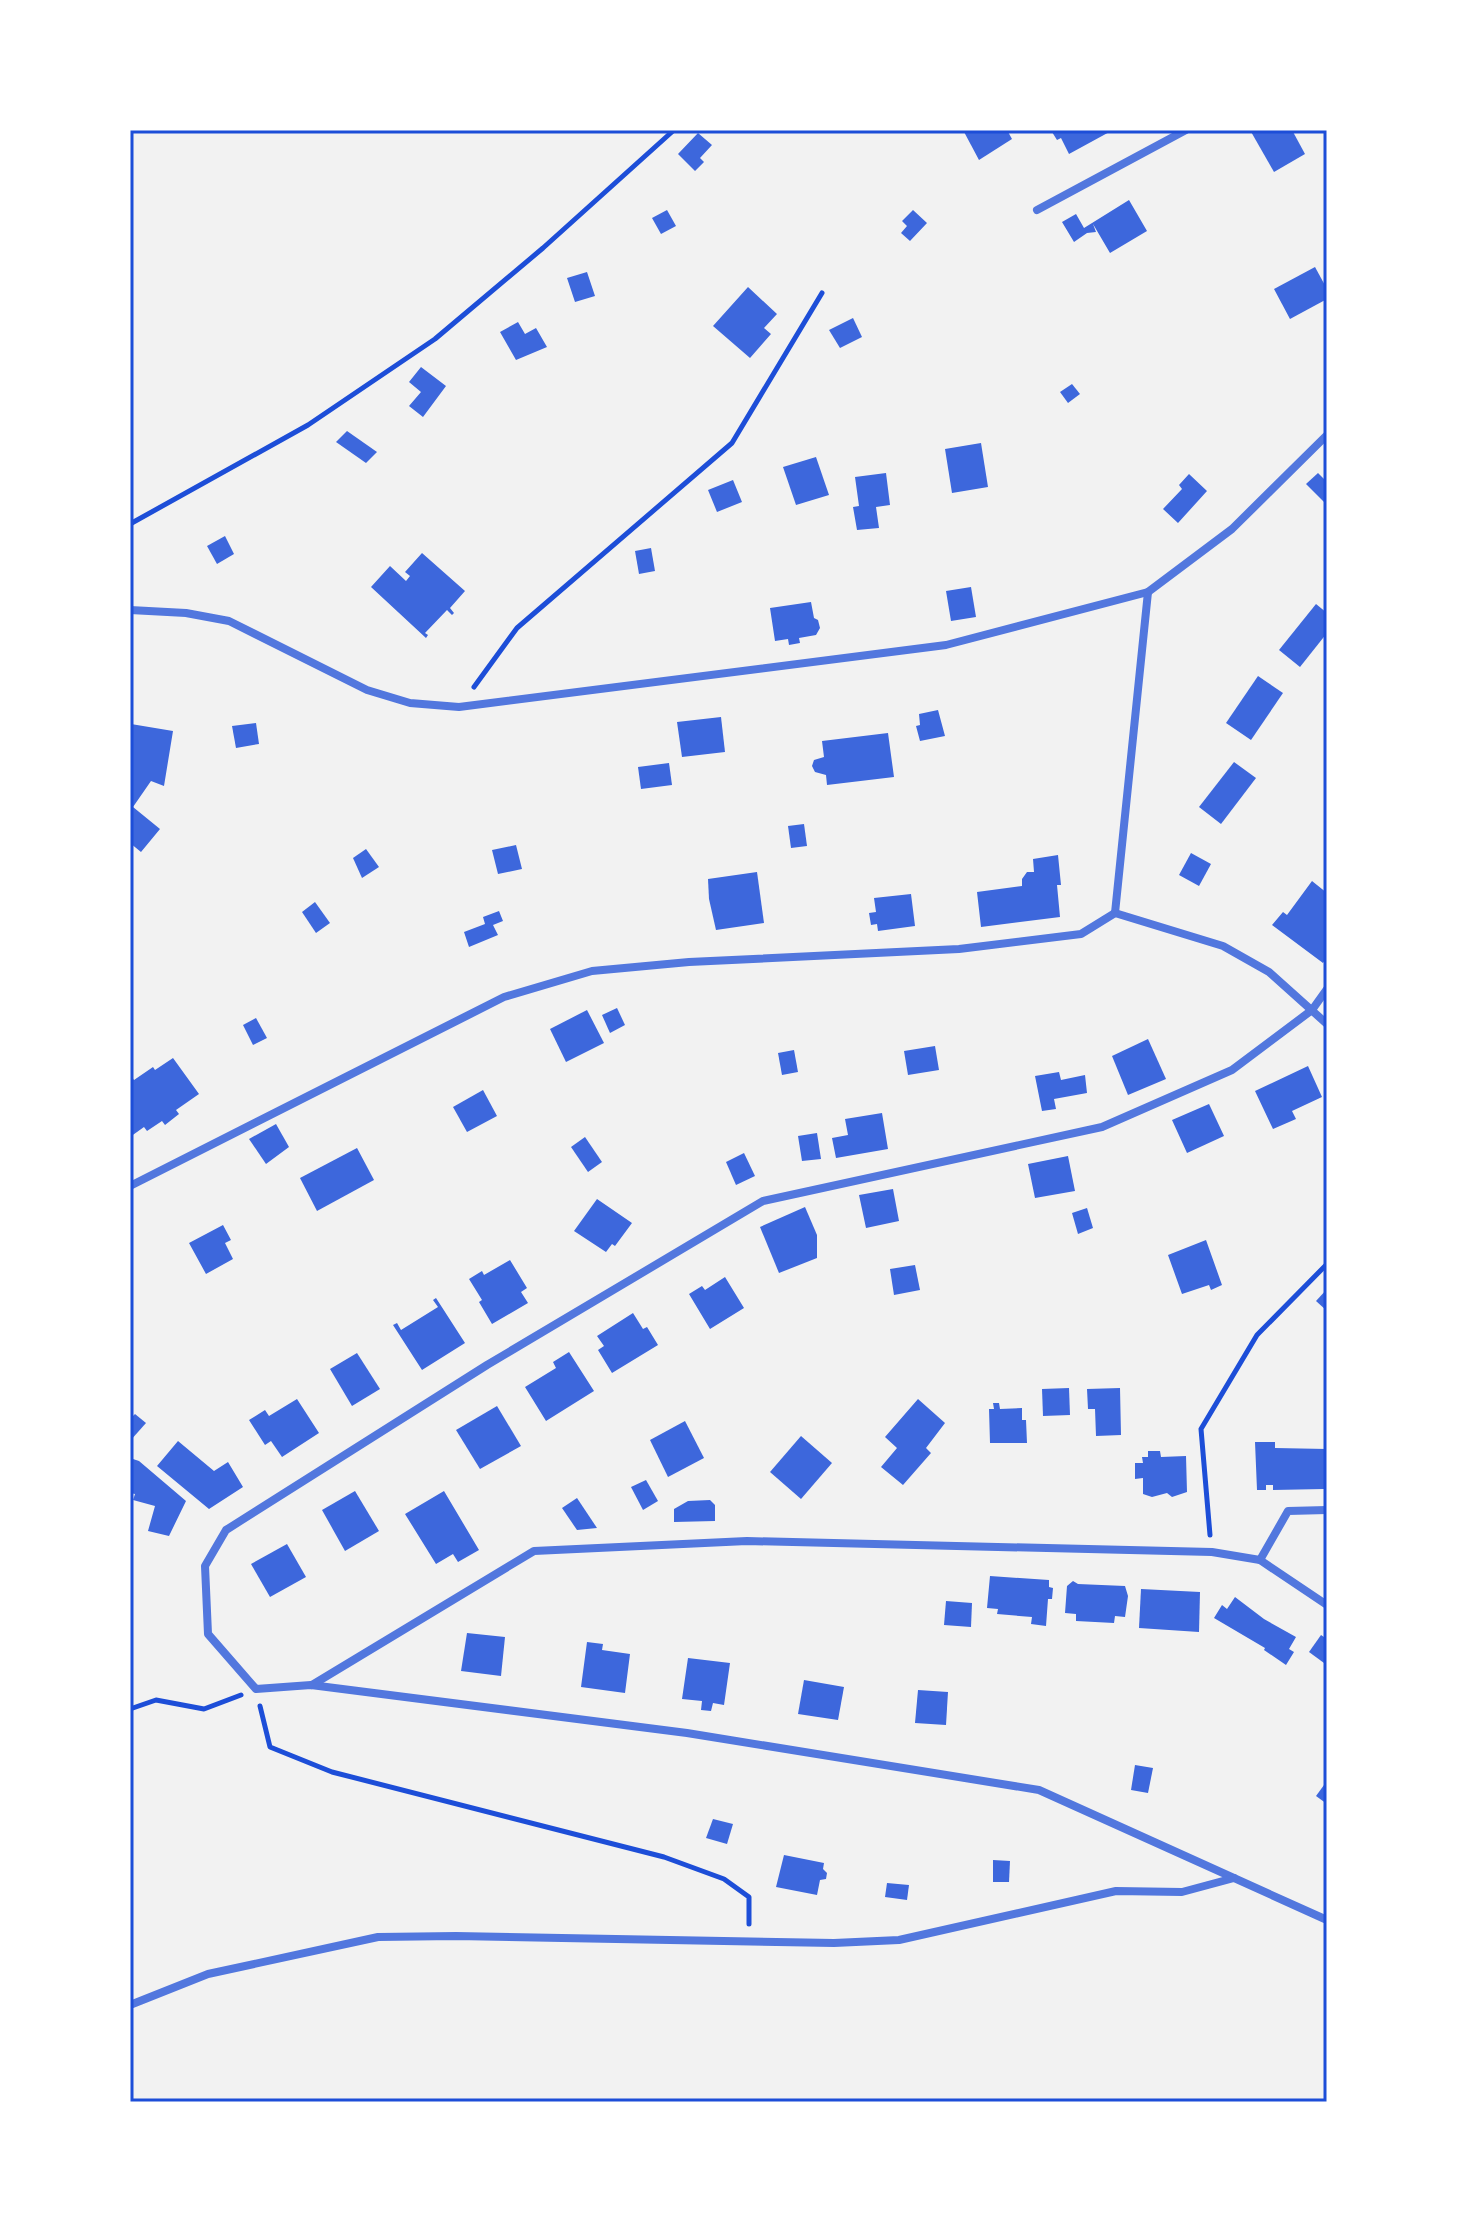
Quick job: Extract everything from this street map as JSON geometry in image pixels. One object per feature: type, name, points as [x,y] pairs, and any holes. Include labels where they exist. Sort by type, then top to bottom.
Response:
[{"type":"street","points":[[1037,210],[1186,130]]},
{"type":"street","points":[[130,610],[186,613],[229,621],[367,690],[410,703],[459,707],[946,645],[1148,592],[1232,529],[1327,435]]},
{"type":"street","points":[[1115,913],[1148,592]]},
{"type":"street","points":[[130,1186],[504,997],[592,971],[689,962],[959,949],[1081,934],[1115,913],[1223,946],[1269,972],[1327,1024]]},
{"type":"street","points":[[1327,989],[1312,1010],[1232,1070],[1102,1127],[763,1201],[487,1365],[226,1530],[205,1566],[208,1634],[256,1689],[311,1685],[687,1733],[1039,1790],[1327,1920]]},
{"type":"street","points":[[1260,1560],[1288,1511],[1327,1510]]},
{"type":"street","points":[[311,1685],[534,1551],[747,1541],[1212,1552],[1260,1560],[1327,1605]]},
{"type":"street","points":[[130,2005],[208,1974],[378,1937],[776,1942],[899,1940],[1116,1891],[1182,1892],[1235,1878]]},
{"type":"path","points":[[130,524],[308,425],[435,339],[543,248],[674,130]]},
{"type":"path","points":[[459,707],[517,628],[732,443],[822,293]]},
{"type":"path","points":[[1212,1552],[1201,1429],[1257,1335],[1327,1264]]},
{"type":"path","points":[[130,1709],[156,1700],[204,1709],[256,1689],[270,1747],[332,1772],[444,1798],[664,1857],[724,1879],[749,1897],[749,1941]]},
{"type":"building","points":[[963,130],[1007,130],[1012,139],[979,160]]},
{"type":"building","points":[[1113,130],[1069,154],[1061,138],[1057,140],[1052,132]]},
{"type":"building","points":[[1250,130],[1292,130],[1305,154],[1274,172]]},
{"type":"building","points":[[698,133],[712,145],[700,158],[704,162],[695,171],[678,154]]},
{"type":"building","points":[[1129,200],[1147,231],[1110,253],[1093,224],[1096,232],[1087,233],[1074,242],[1062,222],[1076,214],[1084,228]]},
{"type":"building","points":[[667,210],[676,226],[661,234],[652,218]]},
{"type":"building","points":[[913,210],[927,223],[910,241],[901,233],[907,226],[902,221]]},
{"type":"building","points":[[1315,267],[1327,289],[1327,299],[1290,319],[1274,289]]},
{"type":"building","points":[[587,272],[595,296],[575,302],[567,278]]},
{"type":"building","points":[[748,287],[777,314],[764,328],[771,334],[750,358],[713,326]]},
{"type":"building","points":[[853,318],[862,337],[840,348],[829,330]]},
{"type":"building","points":[[518,322],[525,334],[536,328],[547,347],[516,360],[500,332]]},
{"type":"building","points":[[421,367],[446,386],[423,417],[409,406],[421,392],[409,382]]},
{"type":"building","points":[[1072,384],[1080,394],[1068,403],[1060,392]]},
{"type":"building","points":[[347,431],[377,452],[366,463],[336,442]]},
{"type":"building","points":[[981,443],[988,487],[952,493],[945,449]]},
{"type":"building","points":[[816,457],[829,495],[796,505],[783,467]]},
{"type":"building","points":[[886,473],[890,505],[876,507],[879,528],[857,530],[853,507],[859,506],[855,477]]},
{"type":"building","points":[[1318,473],[1327,482],[1327,499],[1324,502],[1306,484]]},
{"type":"building","points":[[1189,474],[1207,491],[1178,523],[1163,509],[1182,489],[1179,485]]},
{"type":"building","points":[[733,480],[742,502],[717,512],[708,490]]},
{"type":"building","points":[[225,536],[234,554],[217,564],[207,546]]},
{"type":"building","points":[[651,548],[655,571],[639,574],[635,551]]},
{"type":"building","points":[[422,553],[465,591],[450,608],[454,613],[452,615],[447,610],[425,633],[428,635],[426,638],[371,587],[390,566],[406,581],[410,576],[405,572]]},
{"type":"building","points":[[971,587],[976,617],[951,621],[946,591]]},
{"type":"building","points":[[811,602],[820,628],[816,635],[799,638],[800,643],[789,645],[788,639],[775,641],[770,608]]},
{"type":"building","points":[[1316,604],[1327,613],[1327,633],[1300,667],[1279,650]]},
{"type":"building","points":[[1258,676],[1283,693],[1251,740],[1226,723]]},
{"type":"building","points":[[938,710],[945,736],[920,741],[916,726],[920,725],[919,714]]},
{"type":"building","points":[[721,717],[725,752],[682,757],[677,722]]},
{"type":"building","points":[[256,723],[259,744],[236,748],[232,726]]},
{"type":"building","points":[[131,724],[173,731],[164,786],[151,781],[133,807],[160,829],[141,852],[130,843]]},
{"type":"building","points":[[888,733],[894,777],[827,785],[826,775],[815,772],[812,766],[814,760],[824,757],[822,741]]},
{"type":"building","points":[[1234,762],[1256,778],[1221,824],[1199,807]]},
{"type":"building","points":[[669,763],[672,785],[641,789],[638,767]]},
{"type":"building","points":[[804,824],[807,846],[791,848],[788,826]]},
{"type":"building","points":[[516,845],[522,869],[498,874],[492,850]]},
{"type":"building","points":[[366,849],[379,867],[362,878],[353,858]]},
{"type":"building","points":[[1191,853],[1211,864],[1199,886],[1179,875]]},
{"type":"building","points":[[1058,855],[1060,917],[981,927],[977,892],[1022,886],[1027,872],[1034,872],[1033,859]]},
{"type":"building","points":[[757,872],[764,923],[716,930],[708,879]]},
{"type":"building","points":[[1312,881],[1327,893],[1324,914],[1327,916],[1327,957],[1323,963],[1272,925],[1283,912],[1287,915]]},
{"type":"building","points":[[911,894],[915,926],[878,931],[877,924],[871,925],[869,913],[876,912],[874,898]]},
{"type":"building","points":[[315,902],[330,923],[316,933],[302,912]]},
{"type":"building","points":[[499,911],[503,921],[493,925],[498,935],[469,947],[464,932],[485,924],[483,917]]},
{"type":"building","points":[[617,1008],[625,1025],[610,1033],[602,1015]]},
{"type":"building","points":[[587,1010],[604,1043],[566,1062],[550,1029]]},
{"type":"building","points":[[256,1018],[267,1038],[253,1045],[243,1025]]},
{"type":"building","points":[[1148,1039],[1166,1079],[1128,1095],[1112,1056]]},
{"type":"building","points":[[935,1046],[939,1070],[908,1075],[904,1051]]},
{"type":"building","points":[[794,1050],[798,1072],[782,1075],[778,1053]]},
{"type":"building","points":[[173,1058],[199,1094],[176,1110],[179,1114],[165,1125],[162,1121],[147,1131],[144,1127],[130,1137],[130,1075],[134,1080]]},
{"type":"building","points":[[1308,1066],[1322,1097],[1292,1111],[1296,1119],[1273,1129],[1255,1091]]},
{"type":"building","points":[[1059,1072],[1061,1080],[1085,1075],[1087,1093],[1054,1099],[1056,1109],[1042,1111],[1035,1076]]},
{"type":"building","points":[[483,1090],[497,1116],[467,1132],[453,1107]]},
{"type":"building","points":[[1209,1104],[1224,1136],[1187,1153],[1172,1120]]},
{"type":"building","points":[[882,1113],[888,1149],[836,1158],[832,1138],[848,1135],[845,1119]]},
{"type":"building","points":[[276,1124],[289,1147],[266,1164],[249,1139]]},
{"type":"building","points":[[817,1133],[821,1159],[802,1161],[798,1136]]},
{"type":"building","points":[[585,1137],[602,1162],[588,1172],[571,1147]]},
{"type":"building","points":[[357,1148],[374,1180],[317,1211],[300,1178]]},
{"type":"building","points":[[744,1153],[755,1176],[736,1185],[726,1162]]},
{"type":"building","points":[[1068,1156],[1075,1191],[1035,1198],[1028,1164]]},
{"type":"building","points":[[893,1189],[899,1221],[866,1228],[859,1195]]},
{"type":"building","points":[[597,1199],[632,1223],[615,1246],[612,1244],[606,1252],[574,1231]]},
{"type":"building","points":[[805,1207],[817,1235],[817,1258],[779,1273],[760,1227]]},
{"type":"building","points":[[1087,1208],[1093,1228],[1078,1234],[1072,1213]]},
{"type":"building","points":[[223,1225],[231,1240],[225,1243],[233,1259],[206,1274],[189,1243]]},
{"type":"building","points":[[1206,1240],[1222,1285],[1211,1290],[1209,1285],[1182,1294],[1168,1255]]},
{"type":"building","points":[[510,1260],[527,1288],[521,1292],[528,1303],[492,1324],[469,1279],[482,1271],[484,1275]]},
{"type":"building","points":[[915,1265],[920,1290],[894,1295],[890,1269]]},
{"type":"building","points":[[725,1277],[744,1308],[710,1329],[689,1294],[702,1286],[705,1290]]},
{"type":"building","points":[[1327,1289],[1327,1311],[1316,1301]]},
{"type":"building","points":[[436,1298],[465,1343],[422,1370],[393,1325],[397,1323],[401,1330],[438,1307],[433,1300]]},
{"type":"building","points":[[633,1313],[643,1329],[647,1327],[658,1345],[612,1373],[598,1350],[604,1346],[597,1336]]},
{"type":"building","points":[[569,1352],[594,1391],[546,1421],[525,1387],[556,1368],[553,1362]]},
{"type":"building","points":[[357,1353],[380,1389],[352,1406],[330,1369]]},
{"type":"building","points":[[1069,1388],[1070,1415],[1043,1416],[1042,1389]]},
{"type":"building","points":[[1120,1388],[1121,1435],[1096,1436],[1095,1409],[1088,1409],[1087,1389]]},
{"type":"building","points":[[297,1399],[319,1433],[282,1457],[271,1441],[265,1445],[249,1420],[265,1410],[269,1416]]},
{"type":"building","points":[[918,1399],[945,1423],[926,1448],[931,1453],[903,1485],[881,1467],[897,1448],[885,1437]]},
{"type":"building","points":[[993,1403],[999,1403],[1000,1409],[1022,1408],[1027,1443],[990,1443],[989,1409],[994,1409]]},
{"type":"building","points":[[497,1406],[521,1446],[480,1469],[456,1430]]},
{"type":"building","points":[[135,1414],[146,1423],[130,1441],[130,1419]]},
{"type":"building","points":[[685,1421],[704,1458],[668,1477],[650,1440]]},
{"type":"building","points":[[801,1436],[832,1463],[801,1499],[770,1472]]},
{"type":"building","points":[[178,1441],[214,1471],[228,1462],[243,1487],[209,1509],[157,1466]]},
{"type":"building","points":[[1255,1442],[1275,1442],[1275,1448],[1327,1449],[1324,1489],[1273,1490],[1273,1485],[1266,1485],[1266,1490],[1257,1490]]},
{"type":"building","points":[[1148,1451],[1160,1451],[1161,1457],[1186,1456],[1187,1492],[1172,1497],[1167,1493],[1152,1497],[1143,1494],[1143,1478],[1135,1479],[1135,1463],[1143,1463],[1142,1457],[1148,1457]]},
{"type":"building","points":[[130,1458],[139,1461],[186,1501],[169,1536],[148,1531],[155,1506],[133,1500],[135,1494],[130,1493]]},
{"type":"building","points":[[646,1480],[658,1501],[643,1510],[631,1487]]},
{"type":"building","points":[[355,1491],[379,1531],[345,1551],[322,1510]]},
{"type":"building","points":[[444,1491],[479,1550],[458,1562],[453,1554],[436,1564],[405,1514]]},
{"type":"building","points":[[577,1498],[597,1528],[577,1530],[562,1508]]},
{"type":"building","points":[[710,1500],[715,1505],[715,1521],[674,1522],[674,1509],[688,1501]]},
{"type":"building","points":[[287,1544],[306,1577],[270,1597],[251,1564]]},
{"type":"building","points":[[990,1576],[1049,1580],[1049,1587],[1053,1588],[1052,1599],[1048,1599],[1046,1626],[1031,1624],[1032,1617],[997,1614],[998,1609],[987,1608]]},
{"type":"building","points":[[1073,1581],[1078,1584],[1125,1586],[1128,1596],[1125,1617],[1115,1616],[1114,1623],[1076,1621],[1076,1614],[1065,1613],[1067,1586]]},
{"type":"building","points":[[1141,1589],[1200,1592],[1199,1632],[1139,1628]]},
{"type":"building","points":[[1235,1597],[1264,1619],[1296,1637],[1289,1649],[1294,1652],[1286,1665],[1265,1648],[1214,1618],[1222,1605],[1227,1609]]},
{"type":"building","points":[[946,1601],[972,1603],[971,1627],[944,1625]]},
{"type":"building","points":[[467,1633],[505,1637],[501,1676],[461,1671]]},
{"type":"building","points":[[1321,1635],[1327,1639],[1324,1663],[1309,1652]]},
{"type":"building","points":[[587,1642],[603,1644],[602,1650],[630,1654],[625,1693],[581,1687]]},
{"type":"building","points":[[688,1658],[730,1663],[724,1705],[713,1703],[711,1711],[701,1710],[702,1701],[682,1699]]},
{"type":"building","points":[[804,1680],[844,1687],[838,1720],[798,1714]]},
{"type":"building","points":[[918,1690],[948,1692],[946,1725],[915,1723]]},
{"type":"building","points":[[1135,1765],[1153,1768],[1148,1793],[1131,1790]]},
{"type":"building","points":[[1324,1785],[1327,1787],[1327,1804],[1316,1796]]},
{"type":"building","points":[[713,1819],[733,1824],[727,1844],[706,1838]]},
{"type":"building","points":[[784,1855],[824,1863],[826,1879],[820,1880],[817,1895],[776,1887]]},
{"type":"building","points":[[993,1860],[1010,1861],[1009,1882],[993,1882]]},
{"type":"building","points":[[887,1883],[909,1885],[907,1900],[885,1897]]}]
